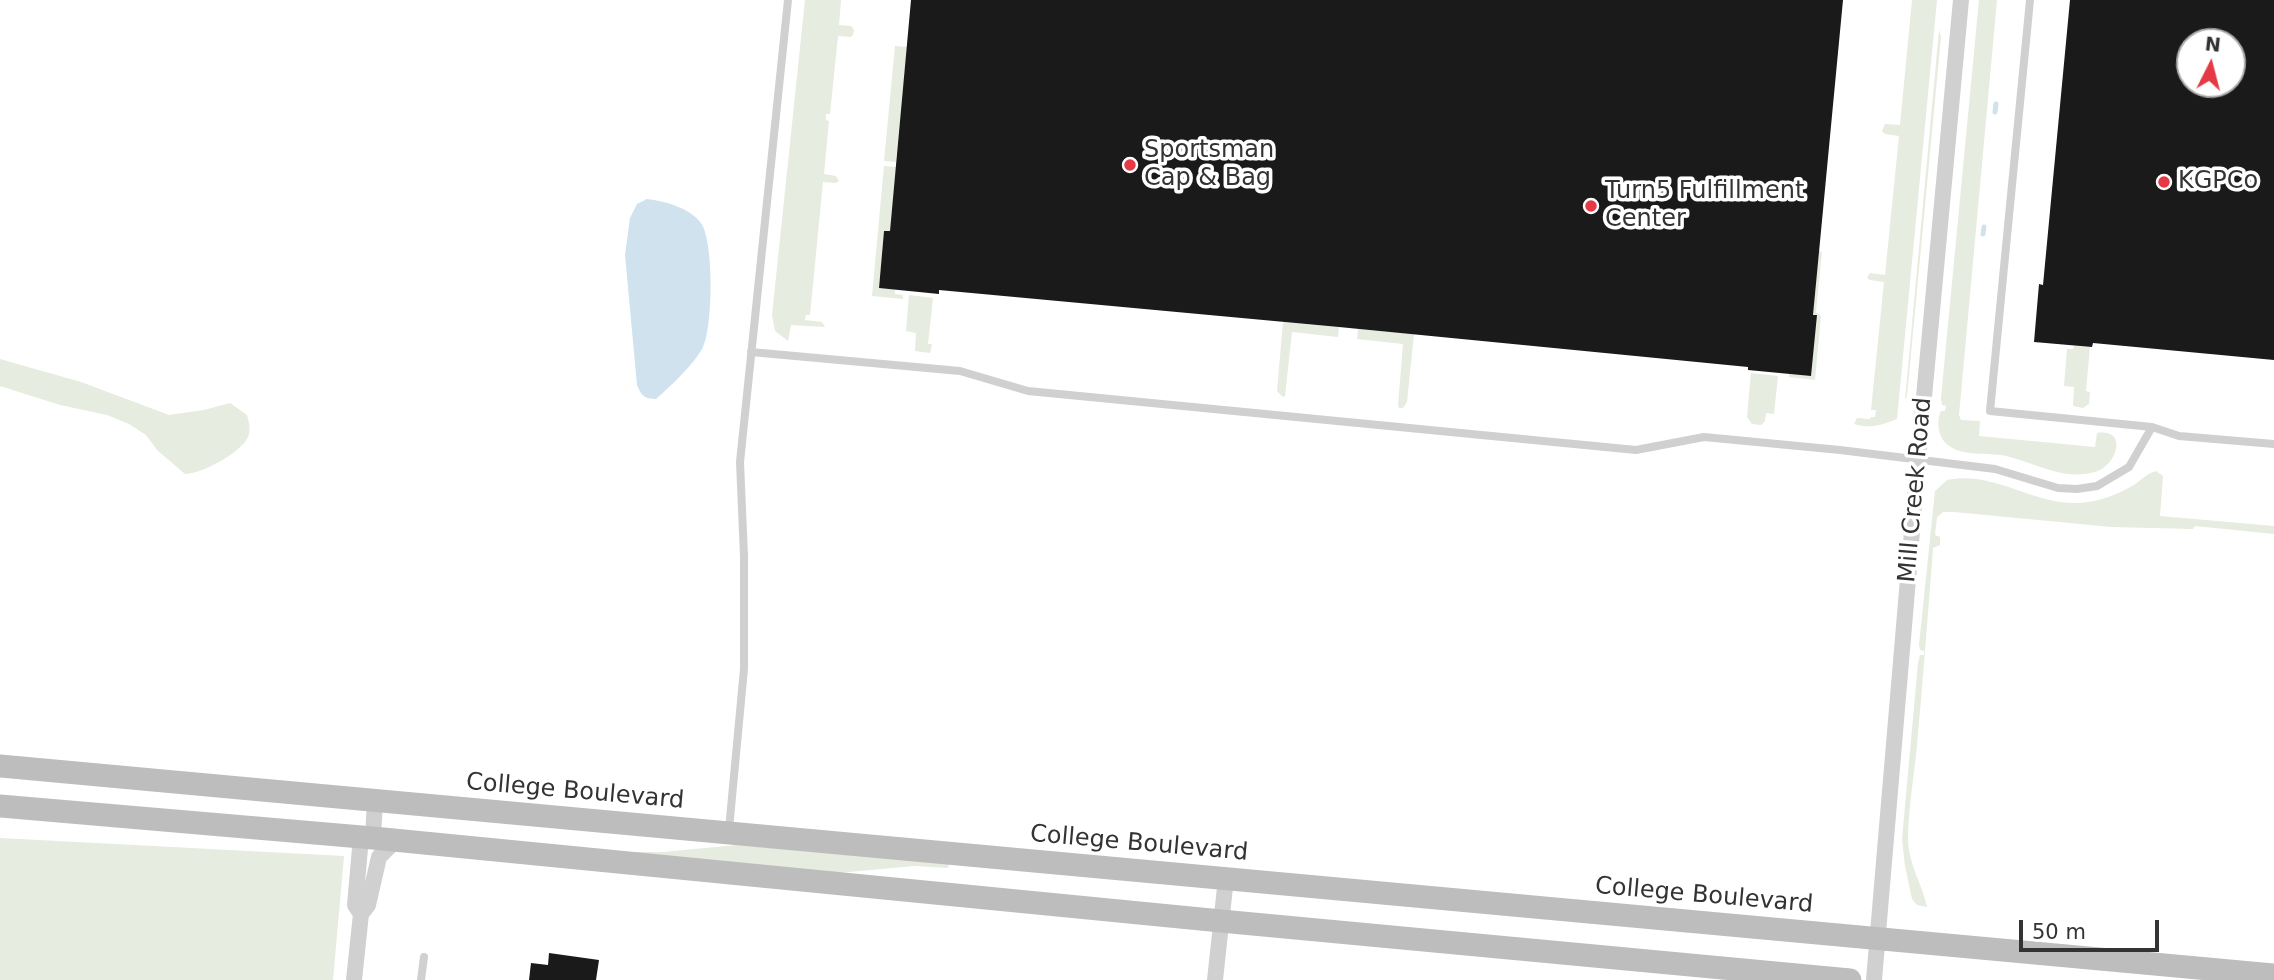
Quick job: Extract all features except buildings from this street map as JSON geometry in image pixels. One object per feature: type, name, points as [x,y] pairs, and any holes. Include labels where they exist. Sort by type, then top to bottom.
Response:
[{"type":"main road","name":"College Boulevard","points":[[0,766],[2274,975]]},
{"type":"main road","points":[[0,806],[367,837],[1850,980]]},
{"type":"street","name":"Mill Creek Road","points":[[1874,980],[1961,0]]},
{"type":"street","points":[[361,914],[355,905],[376,800]]},
{"type":"street","points":[[354,980],[361,914],[368,905],[379,857],[396,840]]},
{"type":"street","points":[[1215,980],[1226,878]]},
{"type":"lane","points":[[729,832],[744,669],[744,556],[740,462],[788,0]]},
{"type":"lane","points":[[2030,0],[1990,411],[2152,427],[2179,436],[2274,444]]},
{"type":"lane","points":[[751,352],[960,371],[1028,391],[1623,449],[1636,450],[1704,437],[1840,450],[1995,469],[2057,488],[2097,486],[2129,467],[2152,427]]},
{"type":"lane","points":[[421,980],[424,957]]},
{"type":"shaded area","points":[[805,0],[841,0],[839,25],[851,26],[854,30],[850,37],[838,36],[830,114],[826,114],[826,120],[829,121],[824,174],[836,176],[839,181],[823,182],[810,315],[806,315],[805,320],[822,322],[825,327],[791,325],[788,341],[775,331],[772,315]]},
{"type":"shaded area","points":[[1912,0],[1937,0],[1897,419],[1881,425],[1865,426],[1854,424],[1857,418],[1875,417],[1876,410],[1871,410],[1884,282],[1867,278],[1870,273],[1885,275],[1899,136],[1882,131],[1885,124],[1900,125]]},
{"type":"shaded area","points":[[1979,0],[1997,0],[1959,415],[1961,420],[1980,421],[1979,436],[2095,447],[2097,433],[2107,433],[2116,441],[2114,455],[2103,468],[2095,472],[2060,473],[2006,456],[1960,451],[1945,442],[1939,429],[1939,415],[1941,411],[1945,411],[1946,406],[1942,405],[1941,398]]},
{"type":"shaded area","points":[[1939,30],[1941,37],[1905,400]]},
{"type":"shaded area","points":[[895,46],[907,47],[896,162],[884,161]]},
{"type":"shaded area","points":[[884,166],[896,167],[890,231],[884,231],[879,288],[895,289],[895,294],[903,295],[903,299],[872,296]]},
{"type":"shaded area","points":[[1819,251],[1822,252],[1816,312],[1821,316],[1815,380],[1789,377],[1789,374],[1811,376]]},
{"type":"shaded area","points":[[909,295],[933,298],[928,344],[932,344],[930,353],[915,351],[916,333],[906,331]]},
{"type":"shaded area","points":[[1283,322],[1339,327],[1338,337],[1292,332],[1283,397],[1277,391]]},
{"type":"shaded area","points":[[1358,329],[1414,334],[1407,402],[1403,408],[1398,405],[1403,344],[1357,339]]},
{"type":"shaded area","points":[[2074,346],[2090,347],[2086,391],[2090,392],[2089,404],[2083,408],[2073,406],[2074,387],[2064,386],[2067,349],[2073,349]]},
{"type":"shaded area","points":[[0,359],[81,382],[169,415],[230,403],[247,415],[249,434],[244,443],[229,456],[201,470],[185,474],[157,450],[146,435],[129,424],[107,415],[60,405],[0,386]]},
{"type":"shaded area","points":[[1751,373],[1778,376],[1774,414],[1766,413],[1765,421],[1761,425],[1752,424],[1747,417]]},
{"type":"shaded area","points":[[2156,471],[2163,476],[2160,516],[2274,526],[2274,534],[2195,526],[2193,529],[2112,527],[1954,512],[1943,512],[1937,517],[1935,535],[1940,537],[1940,545],[1933,548],[1919,720],[1908,829],[1911,858],[1927,907],[1917,905],[1912,899],[1902,839],[1918,663],[1920,655],[1924,655],[1919,645],[1935,491],[1947,480],[1964,478],[1997,483],[2045,499],[2078,503],[2100,500],[2121,492]]},
{"type":"shaded area","points":[[0,838],[344,856],[333,980],[0,980]]},
{"type":"shaded area","points":[[737,845],[949,864],[948,868],[914,866],[827,874],[626,852],[663,852]]},
{"type":"water","points":[[647,199],[677,206],[701,223],[708,247],[711,284],[709,322],[703,347],[675,382],[656,399],[644,396],[637,385],[625,255],[630,218],[637,204]]},
{"type":"waterway","points":[[1995,112],[1996,104]]},
{"type":"waterway","points":[[1983,234],[1984,227]]},
{"type":"place","name":"Sportsman Cap & Bag","points":[[1130,165]]},
{"type":"place","name":"KGPCo","points":[[2164,182]]},
{"type":"place","name":"Turn5 Fulfillment Center","points":[[1591,206]]}]
